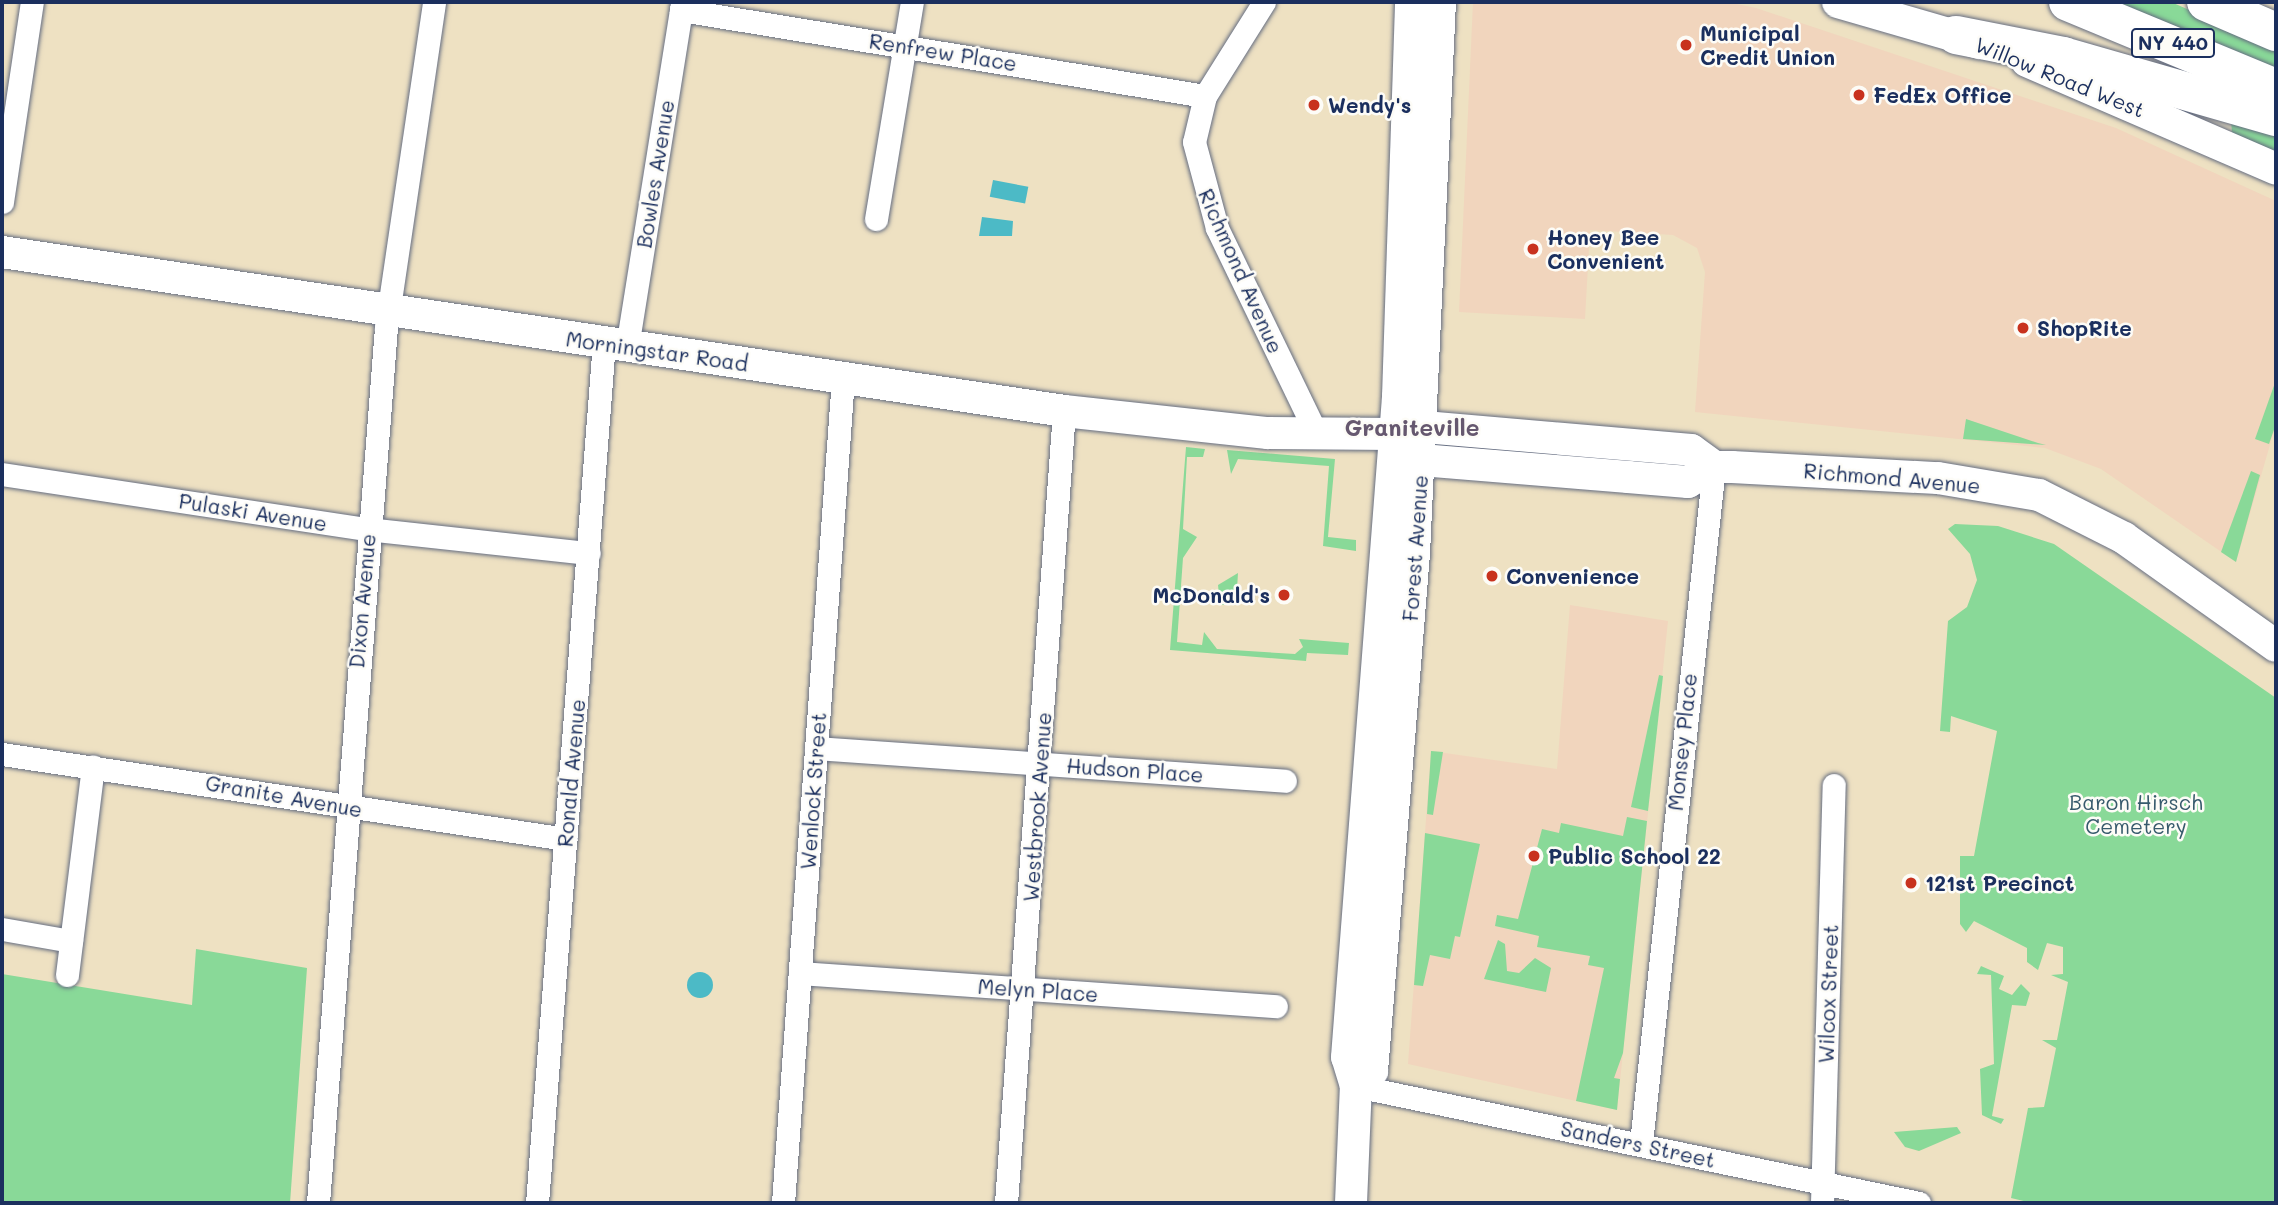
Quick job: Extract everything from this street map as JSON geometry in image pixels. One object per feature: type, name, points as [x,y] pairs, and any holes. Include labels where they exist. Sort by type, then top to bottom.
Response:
[{"type":"highway","name":"NY 440","points":[[2068,2],[2276,88]]},
{"type":"highway","name":"NY 440","points":[[2206,2],[2276,32]]},
{"type":"highway","points":[[1956,34],[2063,56],[2276,117]]},
{"type":"main road","name":"Forest Avenue","points":[[1409,431],[1411,2]]},
{"type":"main road","name":"Forest Avenue","points":[[1351,1203],[1356,1086],[1346,1057],[1409,431],[1440,2]]},
{"type":"main road","name":"Willow Road West","points":[[1838,2],[1956,34],[2276,169]]},
{"type":"main road","name":"Morningstar Road","points":[[2,252],[388,312],[1064,411],[1268,433],[1314,429]]},
{"type":"main road","name":"Richmond Avenue","points":[[1314,429],[1409,431],[1691,450],[1714,467]]},
{"type":"main road","points":[[1409,431],[1421,460]]},
{"type":"main road","name":"Forest Avenue","points":[[1356,1086],[1372,1071],[1421,460]]},
{"type":"main road","name":"Richmond Avenue","points":[[1421,460],[1688,481],[1714,467],[1938,478],[2039,495],[2124,538],[2276,646]]},
{"type":"street","points":[[2,202],[32,2]]},
{"type":"street","name":"Dixon Avenue","points":[[318,1203],[367,529],[388,312],[434,2]]},
{"type":"street","points":[[876,219],[912,2]]},
{"type":"street","name":"Richmond Avenue","points":[[1264,2],[1205,96],[1194,142],[1202,189],[1314,429]]},
{"type":"street","name":"Renfrew Place","points":[[681,6],[1205,96]]},
{"type":"street","name":"Bowles Avenue","points":[[616,345],[681,6]]},
{"type":"street","name":"Ronald Avenue","points":[[537,1203],[589,554],[616,345]]},
{"type":"street","name":"Wenlock Street","points":[[783,1203],[843,378]]},
{"type":"street","name":"Westbrook Avenue","points":[[1006,1203],[1041,764],[1064,411]]},
{"type":"street","name":"Monsey Place","points":[[1640,1143],[1714,467]]},
{"type":"street","name":"Pulaski Avenue","points":[[2,474],[367,529],[589,554]]},
{"type":"street","name":"Hudson Place","points":[[816,748],[1285,781]]},
{"type":"street","name":"Granite Avenue","points":[[2,754],[566,839]]},
{"type":"street","points":[[67,975],[93,767]]},
{"type":"street","name":"Wilcox Street","points":[[1822,1193],[1834,785]]},
{"type":"street","points":[[2,929],[71,941]]},
{"type":"street","name":"Melyn Place","points":[[800,973],[1276,1006]]},
{"type":"street","name":"Sanders Street","points":[[1356,1086],[1640,1143],[1822,1193],[1919,1203]]},
{"type":"shaded area","points":[[1473,2],[1727,2],[1756,8],[2116,128],[2276,201],[2276,424],[2236,562],[2101,469],[2045,448],[1695,412],[1705,272],[1697,248],[1673,235],[1590,230],[1585,319],[1459,312]]},
{"type":"shaded area","name":"Public School 22","points":[[1570,605],[1668,621],[1617,1110],[1408,1064],[1431,751],[1557,769]]},
{"type":"green space","points":[[2105,2],[2171,2],[2276,48],[2276,74]]},
{"type":"green space","points":[[2231,120],[2276,125],[2276,155],[2232,133]]},
{"type":"green space","points":[[2276,380],[2276,424],[2269,444],[2255,439]]},
{"type":"green space","points":[[1966,419],[2038,443],[2046,445],[1963,439]]},
{"type":"green space","points":[[1186,447],[1205,449],[1203,457],[1187,457],[1183,529],[1197,537],[1183,558],[1177,642],[1202,645],[1204,632],[1217,649],[1295,654],[1303,647],[1299,639],[1349,643],[1348,655],[1307,653],[1306,661],[1170,650]]},
{"type":"green space","points":[[1227,450],[1335,459],[1328,537],[1356,540],[1356,551],[1323,546],[1329,466],[1238,459],[1231,474]]},
{"type":"green space","points":[[2251,471],[2260,475],[2236,562],[2221,552]]},
{"type":"green space","name":"Baron Hirsch Cemetery","points":[[1955,524],[1998,526],[2054,544],[2276,698],[2276,1203],[2032,1203],[2011,1198],[2028,1108],[2044,1107],[2056,1048],[2042,1040],[2057,1040],[2068,982],[2051,975],[2063,974],[2063,947],[2047,943],[2038,970],[2027,962],[2027,948],[1974,921],[1966,932],[1960,924],[1960,856],[1974,856],[1997,731],[1951,716],[1950,732],[1940,731],[1948,621],[1967,607],[1977,580],[1970,554],[1948,529]]},
{"type":"green space","points":[[1238,573],[1236,604],[1220,605],[1218,585]]},
{"type":"green space","points":[[1659,675],[1663,676],[1648,811],[1631,807]]},
{"type":"green space","points":[[1431,751],[1443,752],[1433,815],[1427,814]]},
{"type":"green space","points":[[1627,817],[1647,821],[1623,1053],[1614,1078],[1620,1079],[1617,1110],[1576,1101],[1604,968],[1588,965],[1590,956],[1537,947],[1539,936],[1495,926],[1497,915],[1518,919],[1542,829],[1559,833],[1561,823],[1623,836]]},
{"type":"green space","points":[[1425,833],[1480,844],[1460,937],[1455,936],[1450,959],[1430,955],[1423,986],[1414,985]]},
{"type":"green space","points":[[1498,940],[1505,944],[1507,971],[1519,973],[1535,958],[1551,968],[1546,992],[1484,979]]},
{"type":"green space","points":[[196,949],[307,968],[290,1203],[2,1203],[2,974],[192,1005]]},
{"type":"green space","points":[[1981,966],[2004,976],[1999,989],[2012,995],[2021,984],[2030,993],[2026,1006],[2012,1005],[1992,1116],[2004,1119],[2001,1124],[1982,1115],[1980,1069],[1994,1064],[1991,975],[1977,974]]},
{"type":"green space","points":[[1957,1127],[1961,1133],[1919,1151],[1905,1147],[1894,1132]]},
{"type":"water","points":[[993,180],[1028,187],[1025,204],[990,197]]},
{"type":"water","points":[[982,217],[1013,221],[1012,236],[979,236]]},
{"type":"water","points":[[700,972],[709,976],[713,985],[709,994],[700,998],[691,994],[687,985],[691,976]]},
{"type":"place","name":"Municipal Credit Union","points":[[1686,45]]},
{"type":"place","name":"FedEx Office","points":[[1859,95]]},
{"type":"place","name":"Wendy's","points":[[1314,105]]},
{"type":"place","name":"Honey Bee Convenient","points":[[1533,249]]},
{"type":"place","name":"ShopRite","points":[[2023,328]]},
{"type":"place","name":"Convenience","points":[[1492,576]]},
{"type":"place","name":"McDonald's","points":[[1284,595]]},
{"type":"place","name":"Public School 22","points":[[1534,856]]},
{"type":"place","name":"121st Precinct","points":[[1911,883]]},
{"type":"district","name":"Graniteville","points":[[1412,427]]}]
